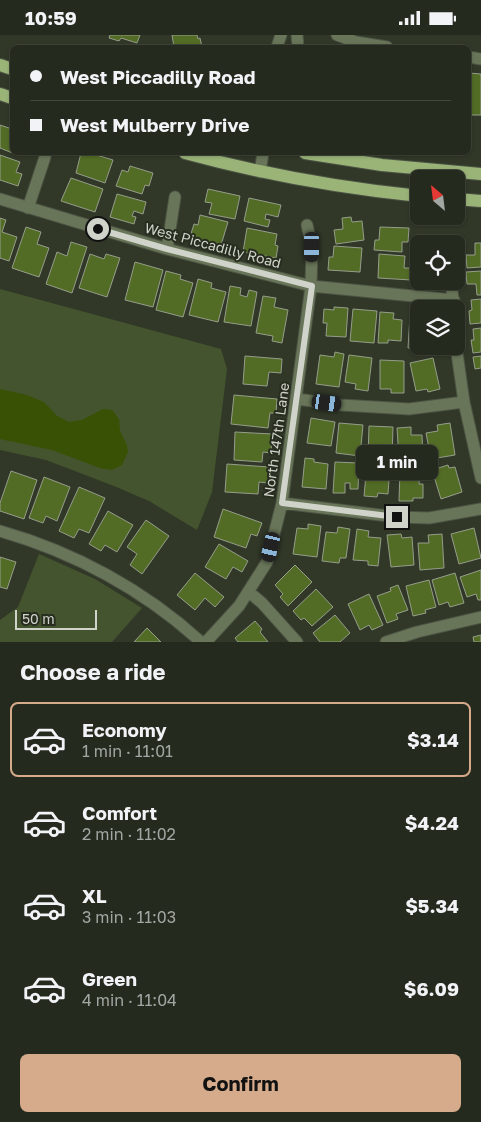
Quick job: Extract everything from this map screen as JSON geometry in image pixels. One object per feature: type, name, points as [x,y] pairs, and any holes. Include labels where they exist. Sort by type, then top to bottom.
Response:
[{"type":"main road","points":[[193,155],[260,172],[335,185],[410,195]]},
{"type":"main road","points":[[318,155],[382,165],[481,174]]},
{"type":"main road","points":[[465,200],[481,201]]},
{"type":"street","points":[[337,35],[356,42],[375,45]]},
{"type":"street","points":[[260,172],[263,155]]},
{"type":"street","points":[[28,208],[46,157]]},
{"type":"street","points":[[167,249],[175,197]]},
{"type":"street","name":"West Piccadilly Road","points":[[0,199],[167,249],[312,286],[422,300]]},
{"type":"street","name":"North 147th Lane","points":[[206,642],[249,593],[267,562],[282,503],[312,286],[312,247],[307,225]]},
{"type":"street","points":[[457,355],[464,402],[481,478]]},
{"type":"street","points":[[297,399],[341,405],[410,409],[464,402]]},
{"type":"street","points":[[282,503],[397,517],[429,518],[481,509]]},
{"type":"street","points":[[0,531],[35,542],[105,573],[164,611],[201,642]]},
{"type":"street","points":[[249,593],[262,603],[297,642]]},
{"type":"street","points":[[386,642],[481,617]]},
{"type":"shaded area","points":[[0,289],[221,349],[227,369],[212,492],[197,530],[149,501],[114,486],[46,460],[0,450]]},
{"type":"shaded area","points":[[0,389],[27,395],[44,402],[57,416],[69,422],[82,420],[103,409],[112,410],[119,419],[120,431],[127,445],[128,452],[122,465],[112,470],[100,468],[52,450],[0,439]]},
{"type":"shaded area","points":[[39,554],[95,579],[142,608],[112,642],[0,642],[0,620],[18,607]]},
{"type":"building","points":[[110,35],[140,35],[137,43],[121,38],[119,41],[109,38]]},
{"type":"building","points":[[172,35],[197,35],[202,45],[174,45]]},
{"type":"building","points":[[471,73],[481,74],[481,115],[471,115]]},
{"type":"building","points":[[0,125],[10,128],[10,152],[0,148]]},
{"type":"building","points":[[0,155],[20,162],[16,172],[22,174],[18,186],[0,180]]},
{"type":"building","points":[[80,155],[97,155],[113,160],[105,183],[76,173]]},
{"type":"building","points":[[130,166],[153,173],[149,186],[145,185],[142,194],[116,186],[122,170],[128,172]]},
{"type":"building","points":[[71,178],[103,189],[95,212],[61,201]]},
{"type":"building","points":[[208,189],[240,196],[235,219],[209,214],[212,203],[205,202]]},
{"type":"building","points":[[117,194],[146,202],[143,214],[134,211],[132,216],[136,217],[134,224],[110,217]]},
{"type":"building","points":[[249,198],[281,205],[278,217],[266,214],[265,219],[270,220],[268,227],[244,221]]},
{"type":"building","points":[[200,215],[228,222],[221,245],[190,237],[194,224],[198,225]]},
{"type":"building","points":[[351,217],[352,222],[362,221],[364,240],[336,244],[334,230],[343,229],[342,218]]},
{"type":"building","points":[[0,218],[6,220],[2,232],[17,237],[9,261],[0,258]]},
{"type":"building","points":[[26,227],[41,232],[37,244],[49,248],[39,277],[12,268]]},
{"type":"building","points":[[380,227],[409,228],[408,242],[402,242],[402,252],[374,250],[375,240],[379,240]]},
{"type":"building","points":[[247,228],[277,234],[275,245],[278,246],[276,258],[243,252]]},
{"type":"building","points":[[71,242],[87,247],[72,293],[46,284],[57,252],[67,256]]},
{"type":"building","points":[[475,243],[481,243],[481,267],[467,268],[466,255],[475,255]]},
{"type":"building","points":[[334,246],[362,248],[360,272],[328,270],[329,257],[333,257]]},
{"type":"building","points":[[90,254],[104,259],[106,254],[120,258],[107,297],[79,288]]},
{"type":"building","points":[[379,254],[405,256],[404,268],[410,268],[410,280],[378,278]]},
{"type":"building","points":[[135,262],[163,270],[153,307],[125,300]]},
{"type":"building","points":[[166,271],[181,275],[180,279],[193,283],[183,317],[156,310]]},
{"type":"building","points":[[481,271],[481,295],[477,295],[476,284],[467,284],[466,272]]},
{"type":"building","points":[[198,279],[212,283],[211,288],[226,292],[218,322],[189,315]]},
{"type":"building","points":[[230,286],[241,288],[240,295],[247,297],[249,290],[257,292],[251,326],[224,322]]},
{"type":"building","points":[[263,296],[276,298],[274,307],[288,310],[282,343],[272,341],[273,336],[256,333]]},
{"type":"building","points":[[481,299],[481,323],[470,324],[469,311],[472,310],[471,300]]},
{"type":"building","points":[[334,307],[348,308],[346,337],[326,336],[327,323],[323,323],[324,309],[334,310]]},
{"type":"building","points":[[353,309],[377,311],[374,343],[350,341]]},
{"type":"building","points":[[380,312],[394,313],[393,319],[402,320],[401,341],[388,340],[388,343],[378,343]]},
{"type":"building","points":[[410,315],[410,348],[408,348]]},
{"type":"building","points":[[481,328],[481,352],[473,353],[471,340],[474,340],[473,329]]},
{"type":"building","points":[[335,352],[344,354],[339,387],[316,384],[320,355],[334,357]]},
{"type":"building","points":[[349,355],[372,358],[368,391],[355,389],[356,384],[345,382]]},
{"type":"building","points":[[245,356],[282,359],[281,373],[269,372],[267,386],[243,384]]},
{"type":"building","points":[[481,356],[481,368],[475,369],[473,357]]},
{"type":"building","points":[[433,358],[440,389],[428,392],[427,389],[416,391],[410,363]]},
{"type":"building","points":[[380,360],[404,361],[404,393],[391,393],[391,389],[380,389]]},
{"type":"building","points":[[234,395],[277,399],[276,413],[270,413],[268,428],[231,424]]},
{"type":"building","points":[[311,418],[335,422],[331,446],[307,443]]},
{"type":"building","points":[[339,423],[363,425],[360,456],[336,453]]},
{"type":"building","points":[[450,423],[455,455],[431,459],[426,433],[438,431],[437,425]]},
{"type":"building","points":[[369,426],[393,427],[392,458],[368,457]]},
{"type":"building","points":[[411,427],[411,435],[422,435],[423,459],[399,460],[397,428]]},
{"type":"building","points":[[235,432],[272,434],[271,453],[263,452],[262,462],[234,460]]},
{"type":"building","points":[[305,458],[314,459],[314,462],[328,464],[326,489],[302,487]]},
{"type":"building","points":[[335,462],[359,463],[358,489],[350,489],[350,483],[345,483],[345,493],[333,493]]},
{"type":"building","points":[[227,464],[269,467],[268,483],[259,482],[258,494],[225,492]]},
{"type":"building","points":[[367,464],[390,466],[388,494],[378,493],[377,497],[364,496]]},
{"type":"building","points":[[448,465],[449,468],[455,467],[462,492],[441,499],[432,470]]},
{"type":"building","points":[[11,471],[37,480],[24,519],[0,511],[0,503]]},
{"type":"building","points":[[400,471],[420,471],[419,484],[423,484],[423,498],[413,498],[413,501],[399,501]]},
{"type":"building","points":[[44,477],[70,487],[57,521],[46,516],[43,523],[29,518]]},
{"type":"building","points":[[79,487],[105,498],[89,533],[79,529],[74,538],[59,531]]},
{"type":"building","points":[[223,509],[262,523],[257,536],[251,534],[246,548],[214,537]]},
{"type":"building","points":[[108,511],[133,525],[117,552],[105,545],[101,551],[89,544]]},
{"type":"building","points":[[146,520],[169,536],[142,574],[130,565],[137,554],[127,547]]},
{"type":"building","points":[[308,524],[321,526],[317,557],[293,554],[297,528],[308,529]]},
{"type":"building","points":[[338,527],[350,529],[346,558],[340,558],[339,563],[322,561],[326,532],[337,533]]},
{"type":"building","points":[[474,528],[481,558],[459,564],[451,534]]},
{"type":"building","points":[[357,529],[369,531],[368,537],[381,538],[378,566],[368,565],[368,561],[353,560]]},
{"type":"building","points":[[401,534],[402,538],[412,537],[414,565],[391,567],[387,535]]},
{"type":"building","points":[[442,534],[444,568],[420,570],[418,543],[429,543],[428,535]]},
{"type":"building","points":[[219,544],[248,561],[242,572],[233,567],[226,579],[205,567]]},
{"type":"building","points":[[0,557],[16,562],[7,589],[0,587]]},
{"type":"building","points":[[295,565],[312,582],[288,606],[280,597],[283,594],[275,585]]},
{"type":"building","points":[[481,570],[481,600],[478,600],[476,594],[467,597],[460,577]]},
{"type":"building","points":[[195,573],[224,597],[215,607],[205,598],[195,610],[177,595]]},
{"type":"building","points":[[455,573],[464,603],[450,607],[448,602],[439,605],[432,580]]},
{"type":"building","points":[[429,580],[436,607],[425,610],[426,613],[413,616],[406,586]]},
{"type":"building","points":[[398,585],[408,610],[396,614],[398,619],[387,623],[377,596],[391,591],[390,588]]},
{"type":"building","points":[[316,589],[333,607],[312,626],[304,618],[301,620],[293,611]]},
{"type":"building","points":[[369,594],[383,625],[372,630],[369,625],[360,630],[348,604]]},
{"type":"building","points":[[335,615],[350,633],[340,642],[320,642],[313,633]]},
{"type":"building","points":[[255,621],[262,629],[260,632],[268,642],[238,642],[235,638]]},
{"type":"building","points":[[147,628],[161,642],[134,642]]},
{"type":"building","points":[[481,635],[481,642],[474,642],[473,637]]},
{"type":"route","points":[[98,229],[167,249],[312,286],[282,503],[397,517]]}]
